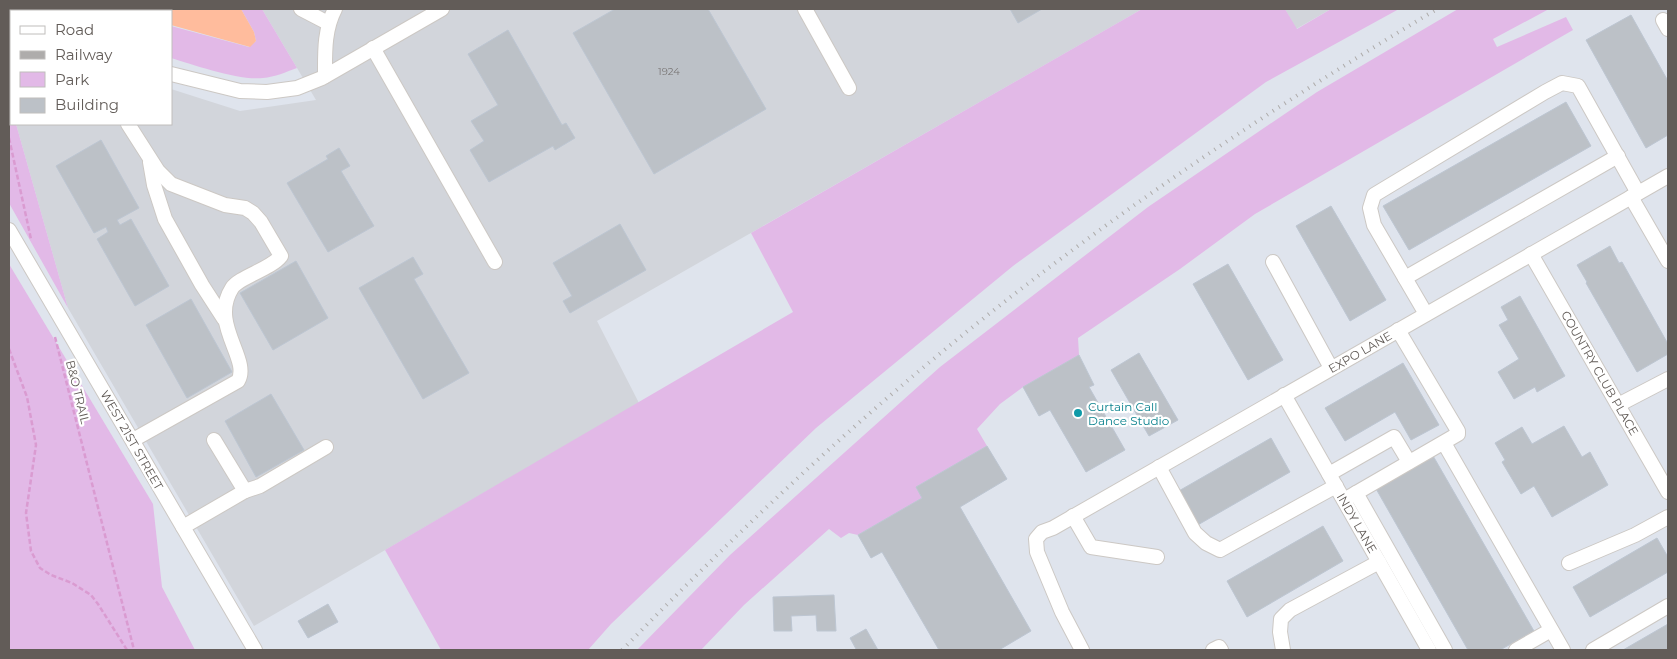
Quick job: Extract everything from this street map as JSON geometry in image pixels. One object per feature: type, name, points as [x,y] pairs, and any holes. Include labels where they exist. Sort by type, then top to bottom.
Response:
[{"type":"street","points":[[301,9],[328,23]]},
{"type":"street","points":[[325,76],[325,44],[328,23],[334,9]]},
{"type":"street","points":[[172,74],[233,90],[262,92],[297,88],[325,76],[442,9]]},
{"type":"street","points":[[805,9],[849,88]]},
{"type":"street","points":[[373,48],[495,262]]},
{"type":"street","points":[[1426,314],[1374,225],[1370,208],[1374,195],[1562,83],[1578,86],[1618,156],[1634,195],[1668,261]]},
{"type":"street","points":[[129,125],[158,171],[171,184],[225,205],[245,208],[253,213],[261,222],[281,256],[233,286],[224,308],[224,320]]},
{"type":"street","points":[[1405,278],[1618,156]]},
{"type":"street","points":[[133,440],[238,381],[241,376],[224,320],[165,219],[154,186],[150,159]]},
{"type":"street","name":"EXPO LANE","points":[[1082,650],[1062,612],[1036,552],[1036,539],[1042,532],[1053,528],[1668,176]]},
{"type":"street","name":"WEST 21ST STREET","points":[[9,230],[255,650]]},
{"type":"street","name":"COUNTRY CLUB PLACE","points":[[1531,254],[1668,492]]},
{"type":"street","points":[[1273,262],[1332,368]]},
{"type":"street","points":[[1398,330],[1458,431],[1456,436],[1350,496],[1445,650]]},
{"type":"street","points":[[1618,405],[1668,379]]},
{"type":"street","name":"INDY LANE","points":[[1284,396],[1333,480],[1350,496],[1379,562],[1429,650]]},
{"type":"street","points":[[1159,467],[1195,533],[1206,543],[1220,550],[1333,480],[1392,437],[1396,438],[1409,462]]},
{"type":"street","points":[[214,440],[245,491]]},
{"type":"street","points":[[1444,442],[1563,650]]},
{"type":"street","points":[[183,527],[245,491],[260,486],[326,447]]},
{"type":"street","points":[[1073,516],[1091,547],[1157,557]]},
{"type":"street","points":[[1569,563],[1635,535],[1668,516]]},
{"type":"street","points":[[1283,650],[1280,632],[1281,619],[1290,610],[1379,562]]},
{"type":"street","points":[[1594,650],[1668,606]]},
{"type":"street","points":[[1516,650],[1551,630]]},
{"type":"street","points":[[1213,650],[1219,647],[1221,650]]},
{"type":"path","points":[[9,138],[31,239]]},
{"type":"path","name":"B&O TRAIL","points":[[53,331],[134,650]]},
{"type":"path","points":[[9,349],[27,397],[36,445],[26,513],[30,551],[40,568],[51,576],[72,583],[91,595],[127,650]]},
{"type":"shaded area","points":[[241,9],[254,32],[256,41],[250,47],[172,25],[172,10],[46,10]]},
{"type":"shaded area","points":[[262,9],[1142,9],[597,321],[639,403],[254,626],[68,308],[16,125],[172,125],[172,89],[240,111],[316,100]]},
{"type":"shaded area","points":[[1285,9],[1331,9],[1296,29]]},
{"type":"green space","points":[[241,9],[262,9],[297,68],[272,77],[253,78],[217,72],[172,58],[172,26],[249,47],[256,41],[254,32]]},
{"type":"green space","points":[[1142,9],[1285,9],[1297,29],[1331,9],[1399,9],[1266,82],[1013,266],[816,428],[611,624],[588,650],[441,650],[385,550],[793,312],[751,233]]},
{"type":"green space","points":[[1458,9],[1549,9],[1493,39],[1497,47],[1566,17],[1573,30],[1255,214],[1180,269],[1078,338],[1079,355],[1023,387],[1000,404],[977,429],[987,446],[916,487],[922,498],[858,535],[849,533],[841,538],[829,529],[744,605],[701,650],[637,650],[730,555],[940,367],[1148,207],[1317,92]]},
{"type":"green space","points":[[9,99],[10,125],[16,125],[68,308],[9,203]]},
{"type":"green space","points":[[9,264],[153,504],[162,587],[195,650],[9,650]]},
{"type":"building","points":[[615,9],[708,9],[766,109],[654,174],[573,33]]},
{"type":"building","points":[[1010,9],[1042,9],[1018,23]]},
{"type":"building","points":[[1631,15],[1668,81],[1668,135],[1646,148],[1586,40]]},
{"type":"building","points":[[508,30],[562,125],[566,123],[575,138],[555,150],[553,146],[489,182],[470,150],[484,141],[471,121],[498,105],[468,54]]},
{"type":"building","points":[[1566,102],[1591,146],[1409,250],[1383,206]]},
{"type":"building","points":[[101,140],[139,208],[117,220],[120,225],[131,219],[169,286],[135,306],[97,239],[108,232],[106,227],[94,233],[56,166]]},
{"type":"building","points":[[339,148],[350,166],[341,171],[374,226],[328,252],[287,183],[328,159],[326,156]]},
{"type":"building","points":[[1331,206],[1386,300],[1350,321],[1296,226]]},
{"type":"building","points":[[620,224],[646,270],[570,313],[563,301],[572,296],[553,263]]},
{"type":"building","points":[[1610,246],[1619,263],[1622,262],[1668,344],[1668,354],[1637,372],[1577,265]]},
{"type":"building","points":[[413,257],[423,274],[414,279],[469,373],[423,399],[359,288]]},
{"type":"building","points":[[296,261],[328,318],[273,350],[240,293]]},
{"type":"building","points":[[1228,264],[1283,360],[1248,380],[1193,284]]},
{"type":"building","points":[[1520,296],[1565,376],[1537,392],[1535,387],[1514,399],[1498,372],[1519,359],[1499,325],[1508,320],[1501,307]]},
{"type":"building","points":[[191,299],[232,372],[187,398],[146,325]]},
{"type":"building","points":[[1139,353],[1178,420],[1149,436],[1111,370]]},
{"type":"building","name":"Curtain Call Dance Studio","points":[[1079,355],[1094,385],[1089,387],[1125,450],[1086,472],[1050,410],[1039,416],[1023,387]]},
{"type":"building","points":[[1403,363],[1439,425],[1411,440],[1395,412],[1345,441],[1325,408]]},
{"type":"building","points":[[271,394],[304,450],[256,477],[225,421]]},
{"type":"building","points":[[1564,426],[1582,457],[1590,452],[1608,485],[1552,517],[1534,486],[1521,494],[1502,462],[1505,460],[1495,443],[1522,427],[1532,444]]},
{"type":"building","points":[[1271,438],[1290,472],[1196,526],[1177,492]]},
{"type":"building","points":[[987,446],[1007,479],[960,507],[1031,631],[999,650],[939,650],[882,552],[871,558],[858,535],[922,498],[916,487]]},
{"type":"building","points":[[1432,454],[1534,631],[1500,650],[1468,650],[1375,487]]},
{"type":"building","points":[[1323,526],[1343,561],[1247,617],[1227,581]]},
{"type":"building","points":[[1657,538],[1668,557],[1668,572],[1590,617],[1573,587]]},
{"type":"building","points":[[834,595],[836,631],[817,631],[816,615],[791,616],[792,631],[774,631],[773,597]]},
{"type":"building","points":[[328,604],[338,622],[308,638],[298,621]]},
{"type":"building","points":[[1668,624],[1668,650],[1623,650]]},
{"type":"building","points":[[866,629],[878,650],[855,650],[850,638]]},
{"type":"railway","points":[[622,650],[730,542],[804,472],[880,404],[980,321],[1106,225],[1236,135],[1437,9]]},
{"type":"place","name":"Curtain Call Dance Studio","points":[[1078,413]]}]
